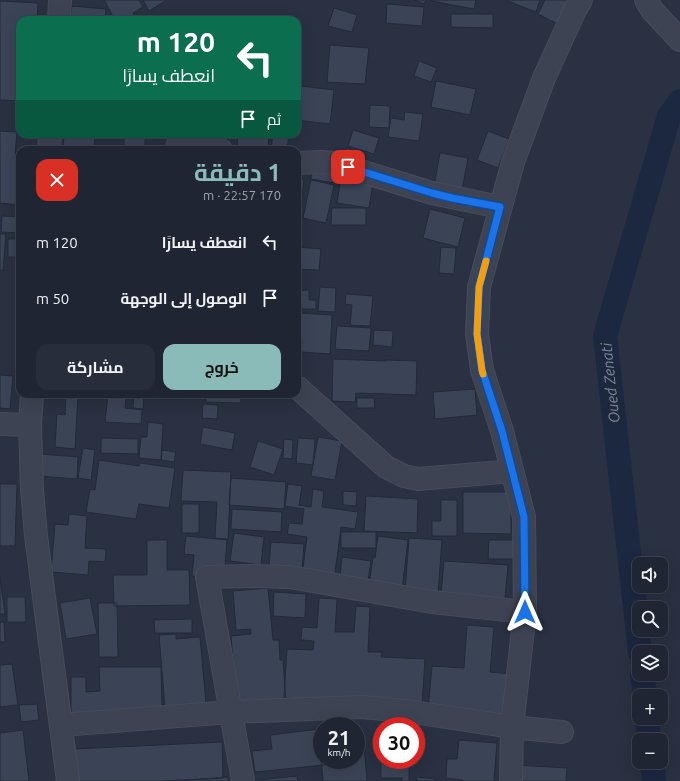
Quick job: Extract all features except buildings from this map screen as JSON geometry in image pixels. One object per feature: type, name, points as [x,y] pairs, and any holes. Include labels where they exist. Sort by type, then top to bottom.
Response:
[{"type":"street","points":[[59,16],[60,0]]},
{"type":"street","points":[[511,781],[512,727],[525,612],[524,517],[502,431],[482,370],[477,334],[479,287],[513,162],[544,78],[581,0]]},
{"type":"street","points":[[649,5],[680,40]]},
{"type":"street","points":[[201,138],[214,146]]},
{"type":"street","points":[[301,163],[334,163],[432,193],[500,207]]},
{"type":"street","points":[[301,391],[386,467],[404,476],[418,478],[512,471]]},
{"type":"street","points":[[32,398],[30,425],[32,489],[68,781]]},
{"type":"street","points":[[0,424],[30,425]]},
{"type":"street","points":[[243,781],[207,577],[290,577],[432,602],[525,612]]},
{"type":"street","points":[[61,725],[231,712],[362,707],[406,711],[512,727],[562,732]]},
{"type":"waterway","name":"Oued Zenati","points":[[639,645],[605,336],[669,116],[680,101]]},
{"type":"waterway","name":"Oued Zenati","points":[[643,681],[644,689]]},
{"type":"waterway","name":"Oued Zenati","points":[[648,725],[648,733]]},
{"type":"waterway","name":"Oued Zenati","points":[[653,769],[654,781]]},
{"type":"slow traffic","points":[[483,374],[477,334],[479,287],[486,261]]},
{"type":"route","points":[[348,167],[432,193],[500,207],[479,287],[477,334],[482,370],[502,431],[524,517],[525,612]]}]
